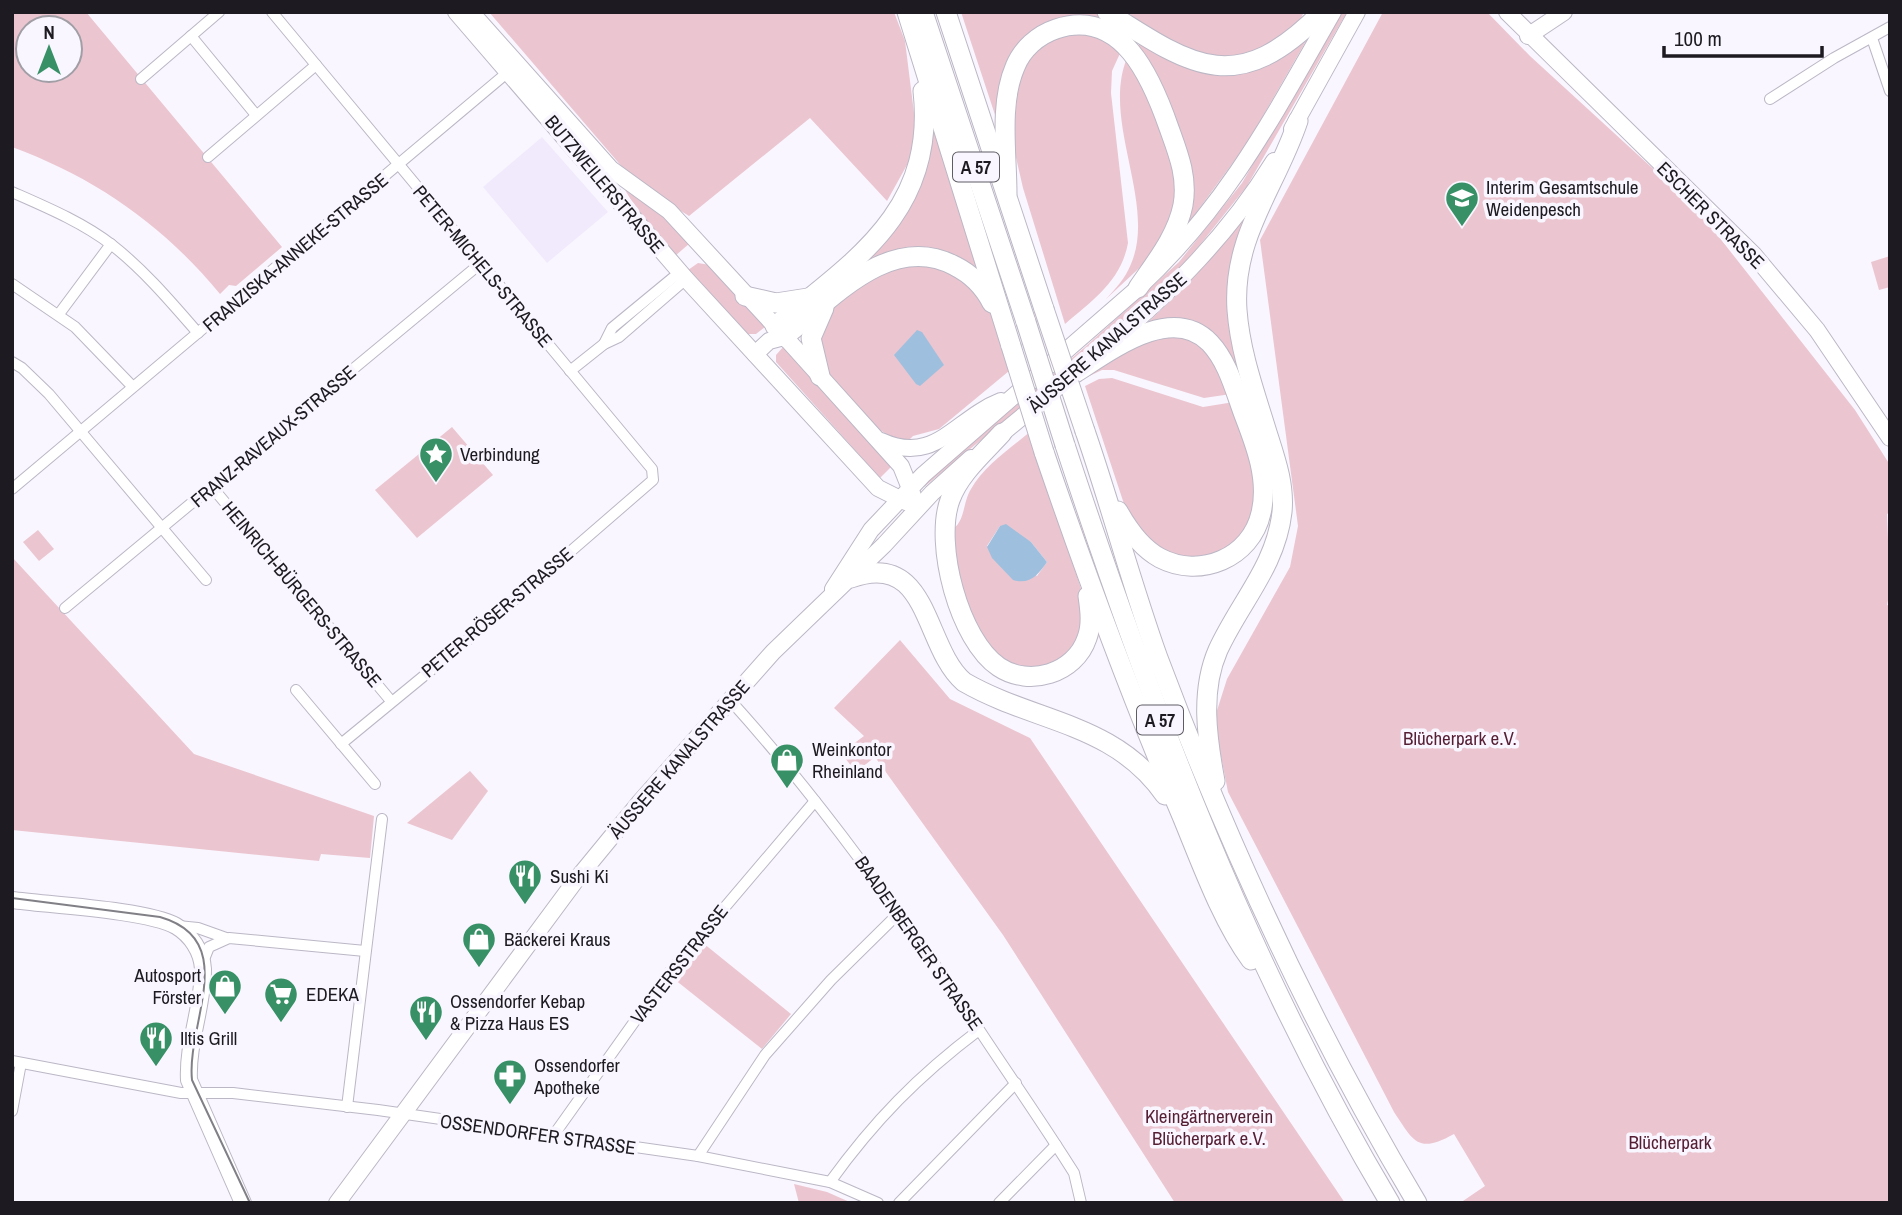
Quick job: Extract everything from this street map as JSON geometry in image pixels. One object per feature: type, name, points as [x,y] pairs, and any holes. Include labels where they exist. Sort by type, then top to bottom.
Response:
[{"type":"highway","points":[[907,12],[1044,452],[1121,667],[1199,857]]},
{"type":"highway","name":"A 57","points":[[923,12],[1137,662],[1217,858],[1275,988],[1346,1129],[1390,1203]]},
{"type":"highway","name":"A 57","points":[[946,12],[1105,488],[1157,655],[1222,820],[1332,1055],[1417,1203]]},
{"type":"highway","points":[[1107,12],[1183,58],[1203,64],[1227,66],[1269,55],[1300,34],[1322,12]]},
{"type":"highway","points":[[1007,194],[1007,102],[1015,67],[1021,55],[1042,36],[1066,26],[1093,27],[1120,40],[1143,66],[1157,95],[1181,160],[1185,187],[1180,218],[1166,246],[1138,288]]},
{"type":"highway","points":[[776,335],[818,301],[887,228],[910,192],[925,136],[926,115],[918,45]]},
{"type":"highway","points":[[1222,820],[1208,741],[1209,683],[1224,638],[1268,566],[1282,509],[1277,466],[1240,335],[1237,308],[1239,269],[1248,229],[1288,149],[1298,121]]},
{"type":"highway","points":[[745,296],[776,303],[818,301],[885,262],[905,256],[935,258],[974,278],[989,296],[1011,346]]},
{"type":"highway","points":[[818,301],[811,338],[820,376]]},
{"type":"highway","points":[[1075,373],[1151,332],[1172,327],[1202,336],[1216,350],[1231,378],[1261,465],[1263,497],[1258,522],[1243,546],[1219,563],[1196,567],[1172,563],[1152,553],[1128,528],[1105,488]]},
{"type":"highway","points":[[1002,433],[956,486],[950,500],[944,531],[944,550],[956,592],[970,630],[985,654],[1007,672],[1028,677],[1055,673],[1076,658],[1084,646],[1090,628],[1085,567]]},
{"type":"highway","points":[[851,578],[879,573],[907,584],[926,613],[949,665],[964,682],[1089,732],[1127,754],[1147,771],[1168,800],[1249,958],[1275,988]]},
{"type":"main road","name":"BUTZWEILERSTRASSE","points":[[456,12],[683,276],[877,488],[905,494]]},
{"type":"main road","name":"BUTZWEILERSTRASSE","points":[[471,12],[611,169],[669,211],[776,335],[820,376],[901,466],[905,494],[918,508]]},
{"type":"main road","name":"ÄUSSERE KANALSTRASSE","points":[[830,594],[871,530],[905,494],[1138,288],[1202,222],[1246,164],[1333,12]]},
{"type":"main road","name":"ÄUSSERE KANALSTRASSE","points":[[337,1203],[576,880],[730,700],[830,594],[851,578],[955,471],[1075,373],[1180,281],[1220,237],[1266,173],[1298,121],[1357,12]]},
{"type":"main road","name":"ESCHER STRASSE","points":[[1507,12],[1528,36],[1754,255],[1817,330],[1890,439]]},
{"type":"main road","points":[[1528,36],[1564,12]]},
{"type":"main road","points":[[755,354],[776,335]]},
{"type":"main road","points":[[877,440],[910,449],[928,447],[974,415],[1016,395]]},
{"type":"main road","points":[[871,530],[875,518],[877,488]]},
{"type":"main road","points":[[12,900],[153,919],[176,926],[195,944],[202,964],[189,1060],[189,1080],[240,1195],[251,1203]]},
{"type":"street","points":[[141,79],[219,12]]},
{"type":"street","name":"PETER-MICHELS-STRASSE","points":[[272,12],[652,469],[653,480]]},
{"type":"street","points":[[1770,99],[1834,58],[1890,27]]},
{"type":"street","points":[[191,36],[256,115]]},
{"type":"street","points":[[1872,37],[1890,91]]},
{"type":"street","points":[[208,157],[316,65]]},
{"type":"street","name":"FRANZISKA-ANNEKE-STRASSE","points":[[12,489],[508,72]]},
{"type":"street","points":[[12,192],[60,213],[111,244],[159,289],[198,333]]},
{"type":"street","points":[[59,314],[111,244]]},
{"type":"street","name":"FRANZ-RAVEAUX-STRASSE","points":[[65,608],[481,263]]},
{"type":"street","points":[[570,370],[604,344],[612,328],[683,276]]},
{"type":"street","points":[[12,284],[59,314],[98,348],[132,386]]},
{"type":"street","points":[[12,362],[49,394],[206,580]]},
{"type":"street","name":"PETER-RÖSER-STRASSE","points":[[341,744],[481,629],[653,480]]},
{"type":"street","name":"HEINRICH-BÜRGERS-STRASSE","points":[[212,487],[391,701]]},
{"type":"street","points":[[296,690],[375,785]]},
{"type":"street","name":"BAADENBERGER STRASSE","points":[[730,700],[815,801],[900,912],[1074,1173],[1081,1203]]},
{"type":"street","name":"VASTERSSTRASSE","points":[[553,1136],[669,972],[815,801]]},
{"type":"street","points":[[347,1107],[382,819]]},
{"type":"street","points":[[698,1156],[765,1055],[831,980],[900,912]]},
{"type":"street","points":[[176,926],[198,928],[229,938],[365,951]]},
{"type":"street","points":[[202,964],[203,955],[209,947],[229,938]]},
{"type":"street","points":[[830,1182],[863,1136],[904,1091],[979,1030]]},
{"type":"street","points":[[12,1111],[16,1062]]},
{"type":"street","name":"OSSENDORFER STRASSE","points":[[16,1062],[132,1086],[194,1094],[233,1093],[347,1107],[698,1156],[830,1182],[878,1203]]},
{"type":"street","points":[[899,1203],[1016,1083]]},
{"type":"street","points":[[999,1203],[1056,1145]]},
{"type":"shaded area","points":[[542,137],[608,212],[547,263],[483,187]]},
{"type":"green space","points":[[12,12],[86,12],[282,247],[236,286],[229,285],[220,294],[175,246],[151,225],[100,189],[43,159],[12,147]]},
{"type":"green space","points":[[489,12],[894,12],[905,41],[918,145],[887,201],[810,118],[689,216],[635,182]]},
{"type":"green space","points":[[961,12],[1097,12],[1117,31],[1039,31],[999,127]]},
{"type":"green space","points":[[1127,12],[1304,12],[1296,28],[1248,55],[1218,59],[1179,49]]},
{"type":"green space","points":[[1341,12],[1347,12],[1247,186],[1183,266],[1089,351],[924,487],[928,480],[1085,347],[1179,262],[1242,183]]},
{"type":"green space","points":[[1383,12],[1487,12],[1530,56],[1697,209],[1855,410],[1890,465],[1890,512],[1887,514],[1890,590],[1887,605],[1890,606],[1890,1203],[1460,1203],[1485,1186],[1454,1134],[1432,1143],[1418,1142],[1394,1112],[1228,792],[1214,720],[1227,679],[1290,567],[1298,526],[1260,240]]},
{"type":"green space","points":[[1087,31],[1122,49],[1112,71],[1111,93],[1128,243],[1112,279],[1065,324],[1023,188],[1015,153],[1012,116],[1023,62],[1053,36]]},
{"type":"green space","points":[[1310,34],[1248,142],[1179,236],[1187,211],[1136,47],[1143,41],[1202,69]]},
{"type":"green space","points":[[1127,58],[1137,66],[1178,170],[1174,216],[1149,259],[1106,299],[1129,269],[1137,240],[1138,215],[1120,108],[1121,82]]},
{"type":"green space","points":[[933,122],[982,277],[950,257],[852,275],[870,253]]},
{"type":"green space","points":[[625,190],[663,215],[690,243],[675,256],[642,218]]},
{"type":"green space","points":[[1246,217],[1246,384],[1215,340],[1142,328],[1187,285]]},
{"type":"green space","points":[[1890,256],[1890,287],[1879,290],[1871,262]]},
{"type":"green space","points":[[912,261],[954,271],[990,309],[1009,371],[939,429],[913,436],[906,443],[890,436],[863,417],[831,377],[816,347],[829,310],[864,280]]},
{"type":"green space","points":[[698,263],[710,265],[765,327],[756,334],[748,334],[688,270]]},
{"type":"green space","points":[[1178,334],[1204,345],[1231,394],[1204,398],[1114,370],[1102,370],[1085,378],[1146,339]]},
{"type":"green space","points":[[784,346],[892,466],[880,478],[776,362],[776,355]]},
{"type":"green space","points":[[1112,378],[1203,407],[1234,402],[1254,461],[1254,517],[1231,550],[1193,562],[1156,549],[1126,510],[1085,386],[1099,379]]},
{"type":"green space","points":[[452,427],[493,475],[417,538],[375,490]]},
{"type":"green space","points":[[1031,431],[1082,592],[1084,630],[1059,664],[1021,669],[1005,663],[992,651],[980,633],[964,590],[949,531],[958,523],[976,481],[990,465]],"holes":[[[1000,526],[1031,542],[1047,562],[1037,576],[987,546]]]},
{"type":"green space","points":[[38,530],[54,549],[39,561],[23,542]]},
{"type":"green space","points":[[12,557],[194,754],[374,816],[370,858],[321,854],[319,861],[12,830]]},
{"type":"green space","name":"Kleingärtnerverein Blücherpark e.V.","points":[[900,640],[950,699],[1030,738],[1345,1203],[1175,1203],[1003,935],[875,757],[856,772],[841,753],[864,736],[834,708]]},
{"type":"green space","points":[[470,771],[488,791],[452,840],[407,823]]},
{"type":"green space","points":[[703,943],[791,1014],[762,1049],[674,979]]},
{"type":"green space","points":[[794,1184],[827,1192],[852,1203],[799,1203]]},
{"type":"water","points":[[917,330],[922,332],[944,365],[920,386],[894,355]]},
{"type":"water","points":[[1006,524],[1031,542],[1047,562],[1037,575],[1029,580],[1013,580],[992,558],[987,547],[1000,526]]},
{"type":"tram line","points":[[12,898],[160,917],[184,928],[198,944],[204,964],[204,986],[192,1058],[192,1080],[250,1203]]},
{"type":"place","name":"Interim Gesamtschule Weidenpesch","points":[[1462,228]]},
{"type":"place","name":"Verbindung","points":[[436,484]]},
{"type":"place","name":"Weinkontor Rheinland","points":[[787,790]]},
{"type":"place","name":"Sushi Ki","points":[[525,906]]},
{"type":"place","name":"Bäckerei Kraus","points":[[479,969]]},
{"type":"place","name":"Autosport Förster","points":[[225,1016]]},
{"type":"place","name":"EDEKA","points":[[281,1024]]},
{"type":"place","name":"Ossendorfer Kebap & Pizza Haus ES","points":[[426,1042]]},
{"type":"place","name":"Iltis Grill","points":[[156,1068]]},
{"type":"place","name":"Ossendorfer Apotheke","points":[[510,1106]]},
{"type":"park label","name":"Blücherpark e.V.","points":[[1460,738]]},
{"type":"park label","name":"Blücherpark","points":[[1670,1142]]}]
